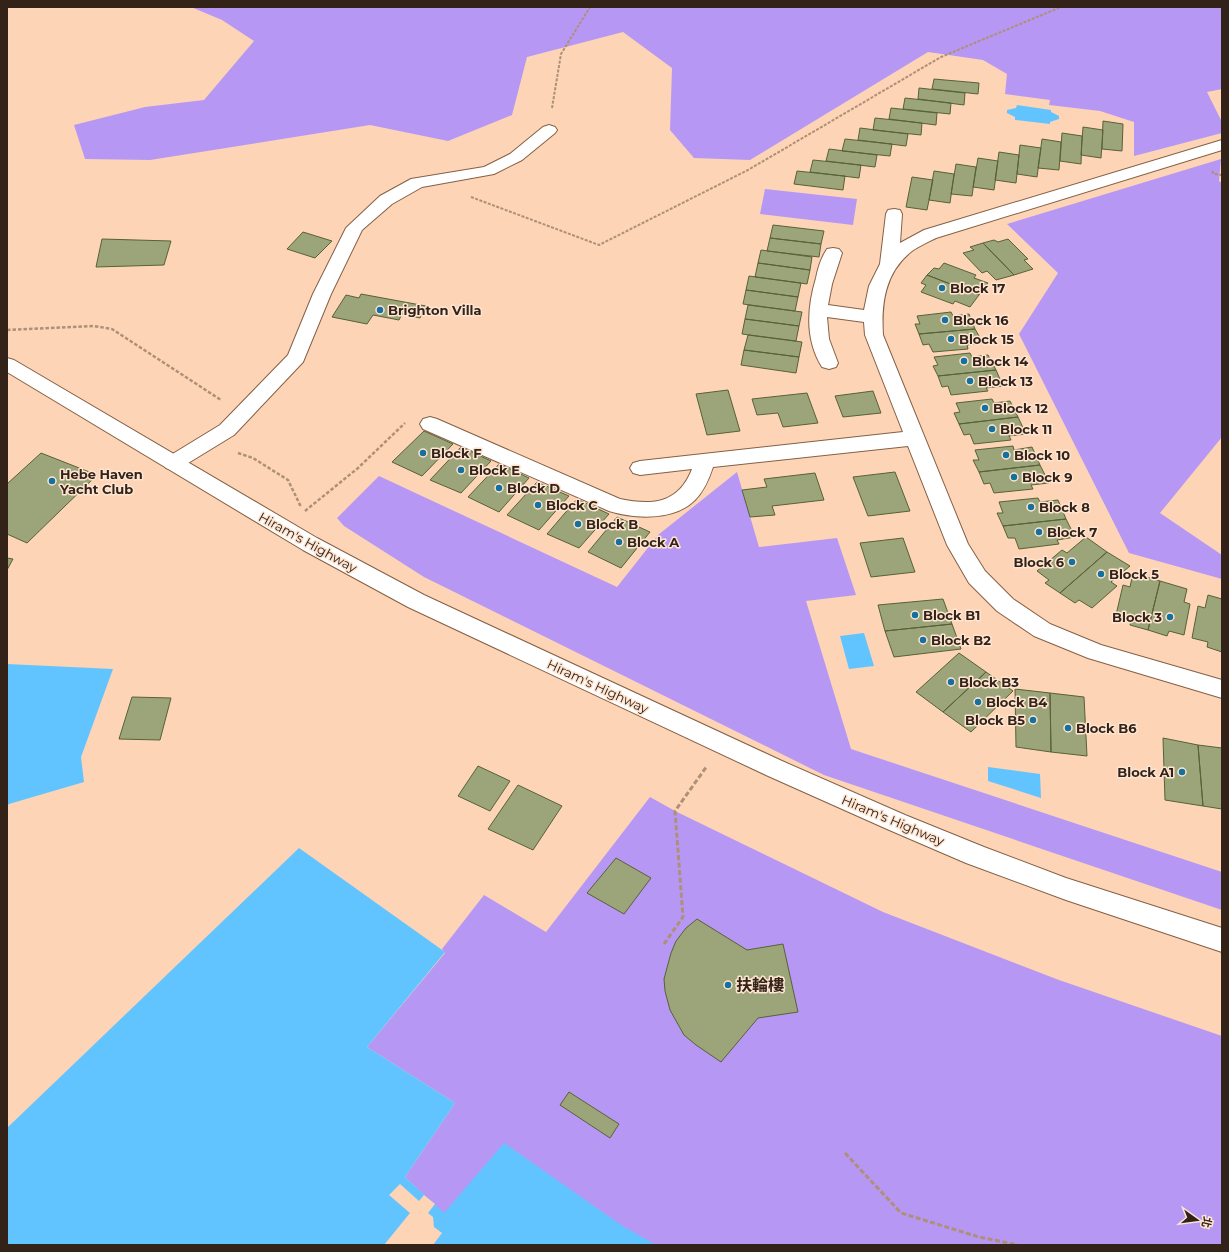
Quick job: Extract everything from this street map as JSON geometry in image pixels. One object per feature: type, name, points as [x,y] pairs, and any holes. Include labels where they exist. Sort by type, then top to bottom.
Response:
[{"type":"main road","points":[[173,463],[227,430],[296,358],[322,294],[355,228],[386,200],[417,183],[488,171],[516,158],[549,130]]},
{"type":"main road","points":[[1222,144],[930,234],[907,247],[889,264],[879,280],[874,298],[872,317],[874,334],[958,545],[977,577],[1005,605],[1042,630],[1096,652],[1222,689]]},
{"type":"main road","points":[[889,264],[894,214]]},
{"type":"main road","points":[[829,362],[820,338],[819,310],[824,278],[833,253]]},
{"type":"main road","points":[[819,310],[872,317]]},
{"type":"main road","name":"Hiram's Highway","points":[[7,364],[310,544],[416,601],[774,768],[975,855],[1066,889],[1222,940]]},
{"type":"main road","points":[[430,424],[616,506],[630,510],[661,508],[675,503],[686,496],[694,486],[706,461]]},
{"type":"main road","points":[[640,468],[915,438]]},
{"type":"path","points":[[549,130],[561,54],[590,7]]},
{"type":"path","points":[[468,196],[599,245],[748,170],[942,57],[1061,7]]},
{"type":"path","points":[[1214,174],[1222,175]]},
{"type":"path","points":[[7,330],[94,326],[112,329],[243,414]]},
{"type":"path","points":[[208,442],[253,458],[288,480],[303,513],[358,468],[412,416],[430,424]]},
{"type":"path","points":[[664,944],[683,917],[675,811],[707,766]]},
{"type":"path","points":[[845,1152],[901,1213],[979,1237],[1018,1245]]},
{"type":"shaded area","points":[[191,7],[1222,7],[1222,89],[1207,92],[1222,122],[1222,133],[1134,156],[1134,122],[1100,111],[1049,105],[1050,100],[1005,94],[1007,74],[983,60],[928,52],[750,160],[694,158],[670,130],[672,68],[623,32],[527,57],[512,115],[448,141],[370,125],[150,160],[85,159],[74,125],[145,107],[204,100],[254,41],[222,20]]},
{"type":"shaded area","points":[[1221,159],[1219,181],[1222,183],[1222,437],[1160,513],[1222,555],[1222,579],[1129,553],[1019,334],[1058,273],[1007,224]]},
{"type":"shaded area","points":[[765,189],[857,199],[853,225],[760,214]]},
{"type":"shaded area","points":[[737,472],[759,547],[837,538],[856,595],[806,601],[851,749],[1222,872],[1222,910],[824,775],[424,577],[344,526],[337,518],[379,476],[617,587],[658,535]]},
{"type":"shaded area","points":[[650,797],[675,811],[883,912],[1059,980],[1222,1036],[1222,1245],[623,1245],[444,1214],[428,1213],[424,1195],[405,1177],[455,1103],[367,1047],[445,953],[442,949],[484,895],[546,932]]},
{"type":"water","points":[[1017,105],[1051,110],[1051,112],[1059,116],[1059,119],[1050,122],[1050,124],[1015,120],[1015,117],[1007,113],[1007,110],[1016,108]]},
{"type":"water","points":[[864,633],[874,666],[849,669],[840,636]]},
{"type":"water","points":[[7,664],[113,669],[81,757],[84,782],[9,804],[7,806]]},
{"type":"water","points":[[988,767],[1040,774],[1041,798],[988,781]]},
{"type":"water","points":[[299,848],[445,952],[367,1047],[455,1103],[405,1177],[444,1213],[504,1143],[621,1225],[656,1245],[7,1245],[7,1128]]},
{"type":"pier","points":[[400,1184],[419,1201],[424,1195],[435,1204],[428,1213],[433,1217],[434,1227],[442,1233],[433,1245],[384,1245],[410,1213],[389,1195]]},
{"type":"building","points":[[934,79],[979,83],[978,94],[932,89]]},
{"type":"building","points":[[919,88],[965,93],[964,105],[918,99]]},
{"type":"building","points":[[905,98],[951,103],[950,114],[903,109]]},
{"type":"building","points":[[891,108],[937,113],[936,125],[889,119]]},
{"type":"building","points":[[875,118],[922,123],[921,135],[873,130]]},
{"type":"building","points":[[1103,121],[1123,124],[1122,151],[1102,149]]},
{"type":"building","points":[[1083,127],[1103,130],[1101,158],[1081,155]]},
{"type":"building","points":[[860,128],[908,134],[906,146],[858,140]]},
{"type":"building","points":[[1062,133],[1082,136],[1081,164],[1060,161]]},
{"type":"building","points":[[845,139],[892,144],[890,156],[842,151]]},
{"type":"building","points":[[1042,139],[1061,142],[1059,170],[1038,168]]},
{"type":"building","points":[[1020,145],[1041,148],[1037,177],[1017,174]]},
{"type":"building","points":[[829,149],[877,155],[875,167],[826,161]]},
{"type":"building","points":[[999,152],[1019,155],[1016,183],[995,180]]},
{"type":"building","points":[[978,158],[998,161],[994,190],[973,187]]},
{"type":"building","points":[[813,160],[861,165],[859,178],[810,172]]},
{"type":"building","points":[[956,164],[976,167],[972,196],[951,194]]},
{"type":"building","points":[[797,171],[845,176],[843,190],[794,184]]},
{"type":"building","points":[[934,171],[954,174],[950,203],[929,200]]},
{"type":"building","points":[[912,177],[933,180],[927,210],[906,207]]},
{"type":"building","points":[[773,225],[824,231],[821,244],[770,238]]},
{"type":"building","points":[[303,232],[332,241],[315,258],[287,249]]},
{"type":"building","points":[[770,238],[821,244],[819,257],[767,251]]},
{"type":"building","points":[[102,239],[171,241],[164,265],[96,267]]},
{"type":"building","points":[[1008,239],[1028,259],[1024,260],[1033,269],[1014,275],[983,243],[994,240],[998,242]]},
{"type":"building","points":[[983,243],[1014,275],[996,280],[987,271],[982,273],[963,253],[974,250],[970,247]]},
{"type":"building","points":[[761,250],[812,257],[810,270],[758,263]]},
{"type":"building","points":[[758,263],[810,270],[807,284],[755,277]]},
{"type":"building","points":[[944,263],[976,275],[974,278],[988,283],[979,295],[927,275],[934,268],[939,269]]},
{"type":"building","name":"Block 17","points":[[927,275],[979,295],[970,307],[955,301],[953,304],[921,292],[926,285],[921,283]]},
{"type":"building","points":[[749,276],[801,283],[798,297],[746,290]]},
{"type":"building","points":[[746,290],[798,297],[795,311],[743,304]]},
{"type":"building","name":"Brighton Villa","points":[[361,294],[426,306],[420,318],[402,314],[399,320],[373,315],[367,324],[332,317],[346,295],[359,298]]},
{"type":"building","points":[[748,305],[802,312],[799,326],[745,319]]},
{"type":"building","name":"Block 16","points":[[951,312],[953,316],[969,314],[975,329],[919,334],[915,324],[920,324],[917,316]]},
{"type":"building","points":[[745,319],[799,326],[796,341],[742,334]]},
{"type":"building","name":"Block 15","points":[[975,329],[983,343],[967,345],[968,349],[933,352],[929,344],[923,345],[919,334]]},
{"type":"building","points":[[748,335],[802,342],[799,357],[744,350]]},
{"type":"building","points":[[744,350],[799,357],[796,373],[741,365]]},
{"type":"building","name":"Block 14","points":[[970,353],[972,357],[988,355],[996,370],[938,376],[933,366],[938,365],[934,357]]},
{"type":"building","name":"Block 13","points":[[996,370],[1003,386],[986,388],[988,391],[951,395],[948,386],[942,387],[938,376]]},
{"type":"building","points":[[728,390],[740,431],[707,435],[696,394]]},
{"type":"building","points":[[873,391],[881,413],[843,417],[835,396]]},
{"type":"building","points":[[807,393],[818,423],[783,427],[778,413],[757,415],[752,399]]},
{"type":"building","name":"Block 12","points":[[992,399],[994,403],[1010,401],[1018,417],[959,424],[954,413],[960,412],[956,403]]},
{"type":"building","name":"Block 11","points":[[1018,417],[1026,434],[1009,436],[1011,440],[974,444],[970,434],[964,435],[959,424]]},
{"type":"building","name":"Block F","points":[[424,431],[453,444],[422,476],[392,462]]},
{"type":"building","name":"Block 10","points":[[1013,446],[1014,450],[1032,447],[1040,465],[979,472],[973,460],[979,460],[975,450]]},
{"type":"building","name":"Block E","points":[[461,447],[491,461],[461,493],[430,480]]},
{"type":"building","points":[[41,453],[97,475],[27,543],[7,534],[7,484]]},
{"type":"building","name":"Block D","points":[[499,464],[529,478],[499,512],[468,497]]},
{"type":"building","name":"Block 9","points":[[1040,465],[1049,483],[1031,485],[1033,489],[994,493],[990,483],[984,484],[979,472]]},
{"type":"building","points":[[895,472],[910,511],[868,516],[853,477]]},
{"type":"building","points":[[815,473],[824,500],[772,506],[775,515],[750,517],[742,490],[767,487],[764,479]]},
{"type":"building","name":"Block C","points":[[537,482],[569,496],[539,530],[507,515]]},
{"type":"building","name":"Block 8","points":[[1038,498],[1040,502],[1058,500],[1066,519],[1003,526],[997,513],[1003,513],[999,502]]},
{"type":"building","name":"Block B","points":[[577,499],[609,514],[579,548],[547,534]]},
{"type":"building","name":"Block A","points":[[617,517],[650,532],[621,568],[588,552]]},
{"type":"building","name":"Block 7","points":[[1066,519],[1075,537],[1057,540],[1059,544],[1019,549],[1015,538],[1008,538],[1003,526]]},
{"type":"building","name":"Block 6","points":[[1086,537],[1107,552],[1060,593],[1045,583],[1049,580],[1037,571],[1062,550],[1067,553]]},
{"type":"building","points":[[903,538],[915,572],[871,577],[860,543]]},
{"type":"building","name":"Block 5","points":[[1107,552],[1130,566],[1111,582],[1117,586],[1092,608],[1079,600],[1075,603],[1060,593]]},
{"type":"building","points":[[7,558],[13,559],[7,570]]},
{"type":"building","points":[[1133,573],[1160,581],[1148,630],[1130,625],[1131,620],[1116,615],[1123,585],[1130,587]]},
{"type":"building","name":"Block 3","points":[[1160,581],[1187,589],[1184,602],[1190,604],[1184,635],[1169,631],[1167,636],[1148,630]]},
{"type":"building","points":[[1208,595],[1222,599],[1222,652],[1207,647],[1208,642],[1192,638],[1198,606],[1205,608]]},
{"type":"building","name":"Block B1","points":[[943,599],[952,624],[885,631],[878,605]]},
{"type":"building","name":"Block B2","points":[[952,624],[961,649],[894,657],[885,631]]},
{"type":"building","name":"Block B3","points":[[959,653],[986,672],[943,712],[916,692]]},
{"type":"building","name":"Block B4","points":[[986,672],[1013,691],[971,732],[943,712]]},
{"type":"building","name":"Block B5","points":[[1015,689],[1050,693],[1051,752],[1016,747]]},
{"type":"building","name":"Block B6","points":[[1050,693],[1084,697],[1087,756],[1051,752]]},
{"type":"building","points":[[132,697],[171,698],[160,740],[119,739]]},
{"type":"building","name":"Block A1","points":[[1163,738],[1198,745],[1203,806],[1165,800]]},
{"type":"building","points":[[1198,745],[1222,748],[1222,809],[1203,806]]},
{"type":"building","points":[[478,766],[510,781],[490,811],[458,796]]},
{"type":"building","points":[[518,785],[562,806],[533,850],[488,829]]},
{"type":"building","points":[[616,858],[651,878],[624,914],[587,893]]},
{"type":"building","name":"扶輪樓","points":[[697,919],[747,950],[783,944],[798,1012],[758,1018],[721,1062],[684,1035],[670,1010],[665,991],[664,979],[676,941],[686,928]]},
{"type":"building","points":[[569,1092],[619,1124],[610,1138],[560,1105]]},
{"type":"place","name":"Block 17","points":[[942,288]]},
{"type":"place","name":"Brighton Villa","points":[[380,310]]},
{"type":"place","name":"Block 16","points":[[945,320]]},
{"type":"place","name":"Block 15","points":[[951,339]]},
{"type":"place","name":"Block 14","points":[[964,361]]},
{"type":"place","name":"Block 13","points":[[970,381]]},
{"type":"place","name":"Block 12","points":[[985,408]]},
{"type":"place","name":"Block 11","points":[[992,429]]},
{"type":"place","name":"Block F","points":[[423,453]]},
{"type":"place","name":"Block 10","points":[[1006,455]]},
{"type":"place","name":"Block E","points":[[461,470]]},
{"type":"place","name":"Block 9","points":[[1014,477]]},
{"type":"place","name":"Hebe Haven Yacht Club","points":[[52,481]]},
{"type":"place","name":"Block D","points":[[499,488]]},
{"type":"place","name":"Block C","points":[[538,505]]},
{"type":"place","name":"Block 8","points":[[1031,507]]},
{"type":"place","name":"Block B","points":[[578,524]]},
{"type":"place","name":"Block 7","points":[[1039,532]]},
{"type":"place","name":"Block A","points":[[619,542]]},
{"type":"place","name":"Block 6","points":[[1072,562]]},
{"type":"place","name":"Block 5","points":[[1101,574]]},
{"type":"place","name":"Block B1","points":[[915,615]]},
{"type":"place","name":"Block 3","points":[[1170,617]]},
{"type":"place","name":"Block B2","points":[[923,640]]},
{"type":"place","name":"Block B3","points":[[951,682]]},
{"type":"place","name":"Block B4","points":[[978,702]]},
{"type":"place","name":"Block B5","points":[[1033,720]]},
{"type":"place","name":"Block B6","points":[[1068,728]]},
{"type":"place","name":"Block A1","points":[[1182,772]]},
{"type":"place","name":"扶輪樓","points":[[728,985]]}]
